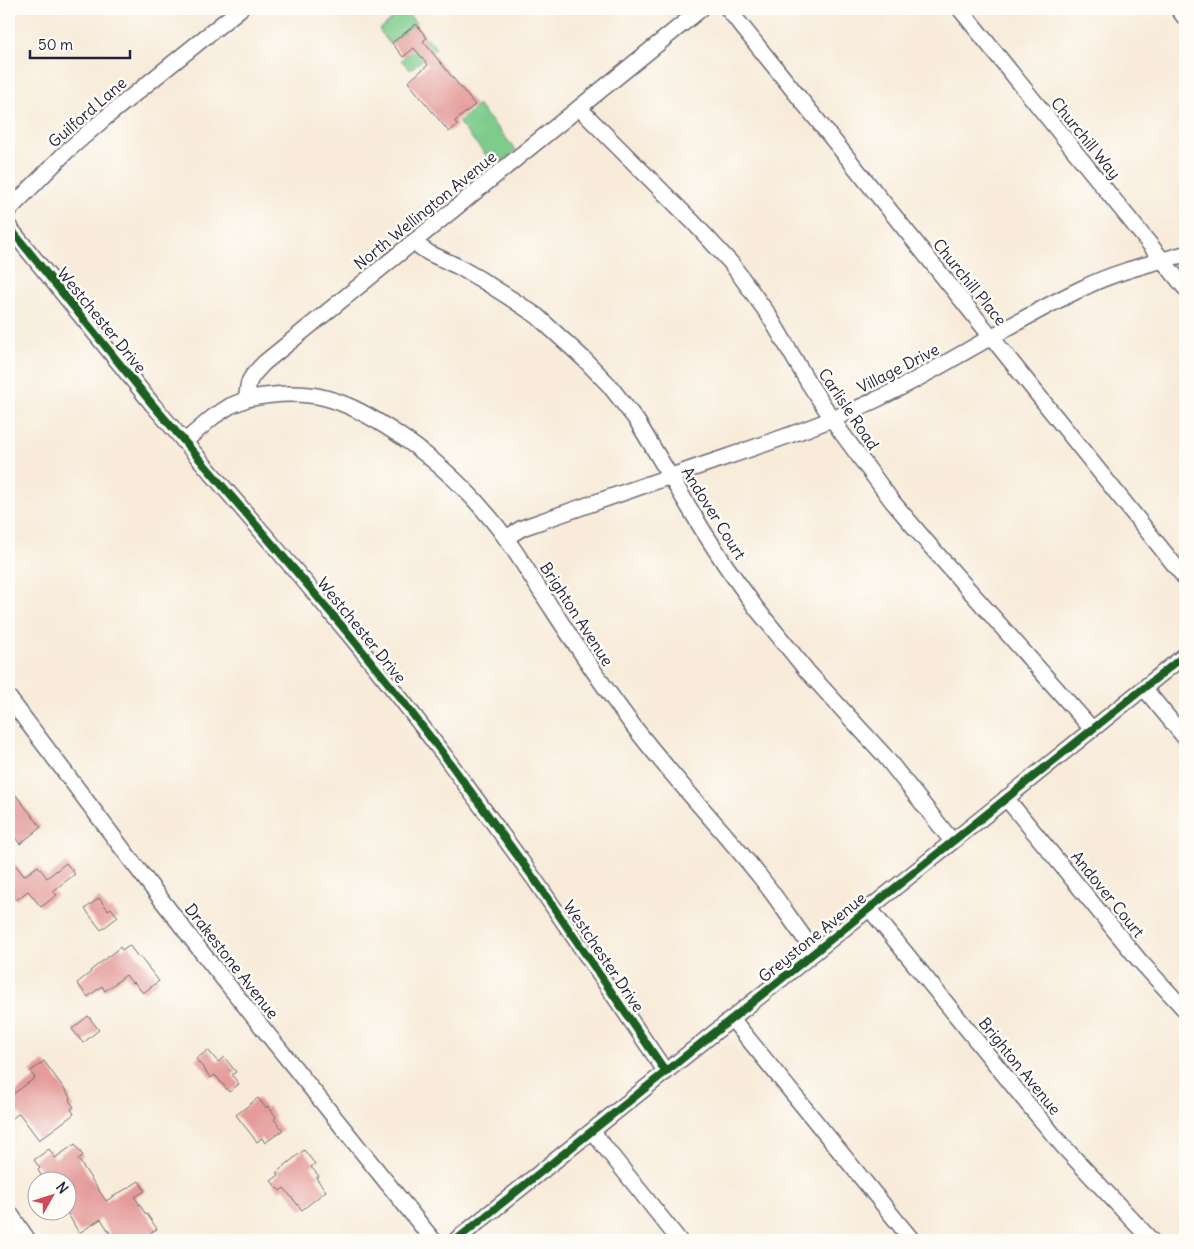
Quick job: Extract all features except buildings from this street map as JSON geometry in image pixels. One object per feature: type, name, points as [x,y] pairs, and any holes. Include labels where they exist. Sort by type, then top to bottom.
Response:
[{"type":"street","name":"Guilford Lane","points":[[9,210],[67,152],[105,118],[240,9]]},
{"type":"street","name":"North Wellington Avenue","points":[[247,399],[247,385],[264,364],[701,9]]},
{"type":"street","name":"Churchill Place","points":[[728,9],[1185,578]]},
{"type":"street","name":"Churchill Way","points":[[960,9],[1185,288]]},
{"type":"street","points":[[1178,9],[1185,18]]},
{"type":"street","name":"Carlisle Road","points":[[579,108],[693,222],[730,264],[768,314],[832,418],[892,501],[1092,729]]},
{"type":"street","name":"Westchester Drive","points":[[9,226],[184,442],[352,638],[444,755],[540,888],[666,1072]]},
{"type":"street","name":"Andover Court","points":[[415,241],[429,253],[480,279],[537,316],[609,385],[637,421],[726,566],[773,629],[807,671],[884,755],[952,841]]},
{"type":"street","name":"Village Drive","points":[[506,538],[522,528],[792,434],[832,418],[878,398],[946,363],[992,336],[1087,286],[1120,273],[1185,254]]},
{"type":"street","name":"Brighton Avenue","points":[[247,399],[269,394],[299,393],[331,399],[361,412],[407,441],[451,476],[486,513],[506,538],[582,655],[621,710],[761,878],[814,952]]},
{"type":"street","points":[[184,442],[213,417],[230,406],[247,399]]},
{"type":"street","name":"Greystone Avenue","points":[[456,1240],[1185,655]]},
{"type":"street","points":[[1144,688],[1185,738]]},
{"type":"street","name":"Drakestone Avenue","points":[[9,698],[204,955],[433,1240]]},
{"type":"street","name":"Andover Court","points":[[1006,798],[1139,960],[1185,1010]]},
{"type":"street","name":"Brighton Avenue","points":[[869,908],[1062,1145],[1151,1240]]},
{"type":"street","points":[[732,1019],[912,1240]]},
{"type":"street","points":[[592,1131],[679,1240]]},
{"type":"street","points":[[9,1212],[28,1240]]},
{"type":"green space","points":[[405,9],[416,23],[390,44],[379,30]]},
{"type":"green space","points":[[428,38],[436,48],[410,70],[401,60]]},
{"type":"green space","points":[[478,105],[516,150],[496,167],[458,122]]},
{"type":"cycle path","points":[[9,227],[153,405],[305,582],[401,699],[535,880],[666,1072]]},
{"type":"cycle path","points":[[456,1240],[1185,655]]}]
